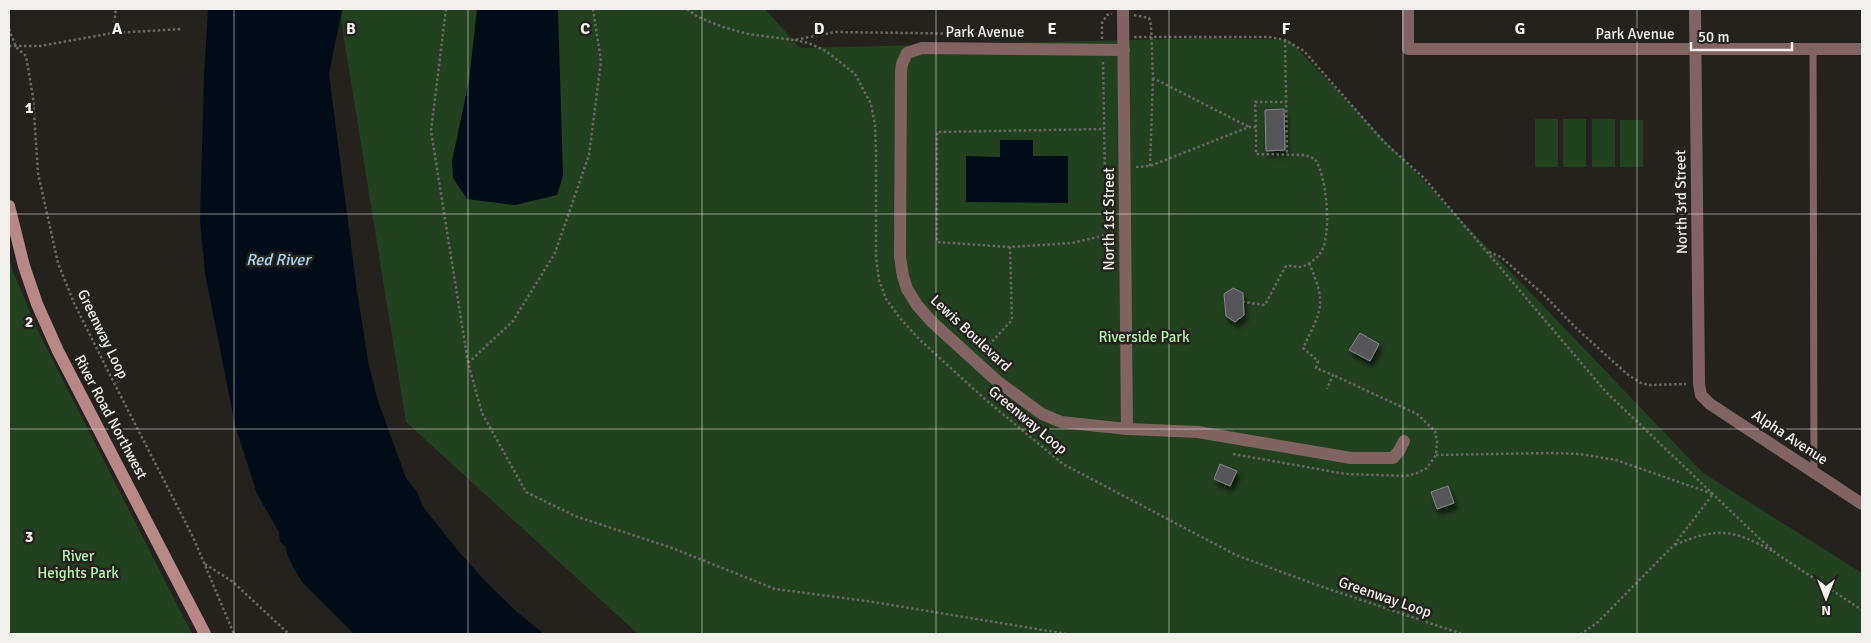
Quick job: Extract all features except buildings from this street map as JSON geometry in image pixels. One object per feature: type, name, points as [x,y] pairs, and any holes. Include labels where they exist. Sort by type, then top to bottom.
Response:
[{"type":"street","name":"Park Avenue","points":[[1408,9],[1408,50],[1862,49]]},
{"type":"street","name":"North 3rd Street","points":[[1695,9],[1700,390]]},
{"type":"street","name":"North 1st Street","points":[[1123,11],[1127,429]]},
{"type":"street","name":"Park Avenue","points":[[907,53],[922,48],[1124,50]]},
{"type":"street","name":"Lewis Boulevard","points":[[907,53],[901,72],[900,257],[907,289],[918,305],[945,335],[997,381],[1042,414],[1062,422],[1127,429],[1198,432],[1351,458],[1393,458],[1404,440]]},
{"type":"street","name":"River Road Northwest","points":[[9,206],[24,266],[37,304],[58,351],[205,634]]},
{"type":"street","name":"Alpha Avenue","points":[[1700,390],[1710,404],[1862,504]]},
{"type":"lane","points":[[1813,49],[1814,472]]},
{"type":"path","points":[[113,33],[116,9]]},
{"type":"path","points":[[446,9],[431,130],[468,363],[482,413],[526,492],[575,516],[672,548],[775,589],[867,601],[1068,634]]},
{"type":"path","points":[[468,363],[513,321],[555,253],[589,155],[600,61],[593,9]]},
{"type":"path","points":[[1104,129],[937,132],[937,242],[1010,246],[1072,243],[1106,235],[1104,19],[1107,15],[1123,11],[1149,18],[1151,25],[1153,78],[1150,166]]},
{"type":"path","name":"Greenway Loop","points":[[9,29],[16,46],[26,56],[33,97],[38,173],[58,263],[74,303],[193,538],[234,634]]},
{"type":"path","points":[[9,46],[40,46],[113,33],[182,29]]},
{"type":"path","name":"Greenway Loop","points":[[794,40],[808,43],[826,52],[850,70],[859,81],[871,104],[875,125],[876,153],[876,257],[879,280],[886,299],[920,340],[987,401],[1062,464],[1236,555],[1317,585],[1462,634]]},
{"type":"path","points":[[1285,40],[1287,154]]},
{"type":"path","points":[[1153,78],[1248,127]]},
{"type":"path","points":[[1244,302],[1265,305],[1285,266],[1290,264],[1299,267],[1310,263],[1319,256],[1325,246],[1326,207],[1321,171],[1318,163],[1311,156],[1256,154],[1255,102],[1286,102]]},
{"type":"path","points":[[1125,167],[1150,166],[1248,127],[1256,127]]},
{"type":"path","points":[[1424,178],[1606,392],[1777,554]]},
{"type":"path","points":[[985,349],[1012,320],[1010,246]]},
{"type":"path","points":[[1488,252],[1501,257],[1627,374],[1641,383],[1650,385],[1700,390]]},
{"type":"path","points":[[1310,263],[1317,281],[1321,300],[1319,314],[1303,348],[1318,361],[1316,368],[1333,375],[1327,389]]},
{"type":"path","points":[[948,316],[1010,373]]},
{"type":"path","points":[[1436,455],[1580,454],[1616,460],[1713,494]]},
{"type":"path","points":[[1581,634],[1598,622],[1674,545],[1713,494]]},
{"type":"path","points":[[1674,545],[1696,536],[1713,532],[1734,534],[1753,541],[1777,554],[1862,610]]},
{"type":"path","points":[[204,563],[232,582],[289,634]]},
{"type":"green space","name":"Riverside Park","points":[[343,9],[765,9],[800,48],[1211,38],[1289,40],[1703,473],[1862,573],[1862,634],[638,634],[406,422],[341,20]]},
{"type":"green space","points":[[1535,119],[1558,119],[1558,167],[1535,167]]},
{"type":"green space","points":[[1563,119],[1586,119],[1586,167],[1563,167]]},
{"type":"green space","points":[[1592,119],[1615,119],[1615,167],[1592,167]]},
{"type":"green space","points":[[1620,120],[1643,120],[1643,167],[1620,167]]},
{"type":"green space","name":"River Heights Park","points":[[9,258],[39,333],[192,634],[9,634]]},
{"type":"water","name":"Red River","points":[[208,9],[342,9],[329,74],[357,291],[369,366],[378,401],[406,478],[417,492],[423,507],[487,583],[517,612],[544,634],[354,634],[303,583],[297,574],[288,557],[285,546],[280,542],[279,532],[257,494],[235,425],[205,273],[200,222],[204,75]]},
{"type":"water","points":[[477,9],[558,9],[563,176],[557,195],[515,205],[467,199],[453,178],[452,161],[469,81]]},
{"type":"water","points":[[1000,140],[1033,140],[1033,156],[1068,156],[1068,203],[966,202],[966,156],[1000,157]]}]
